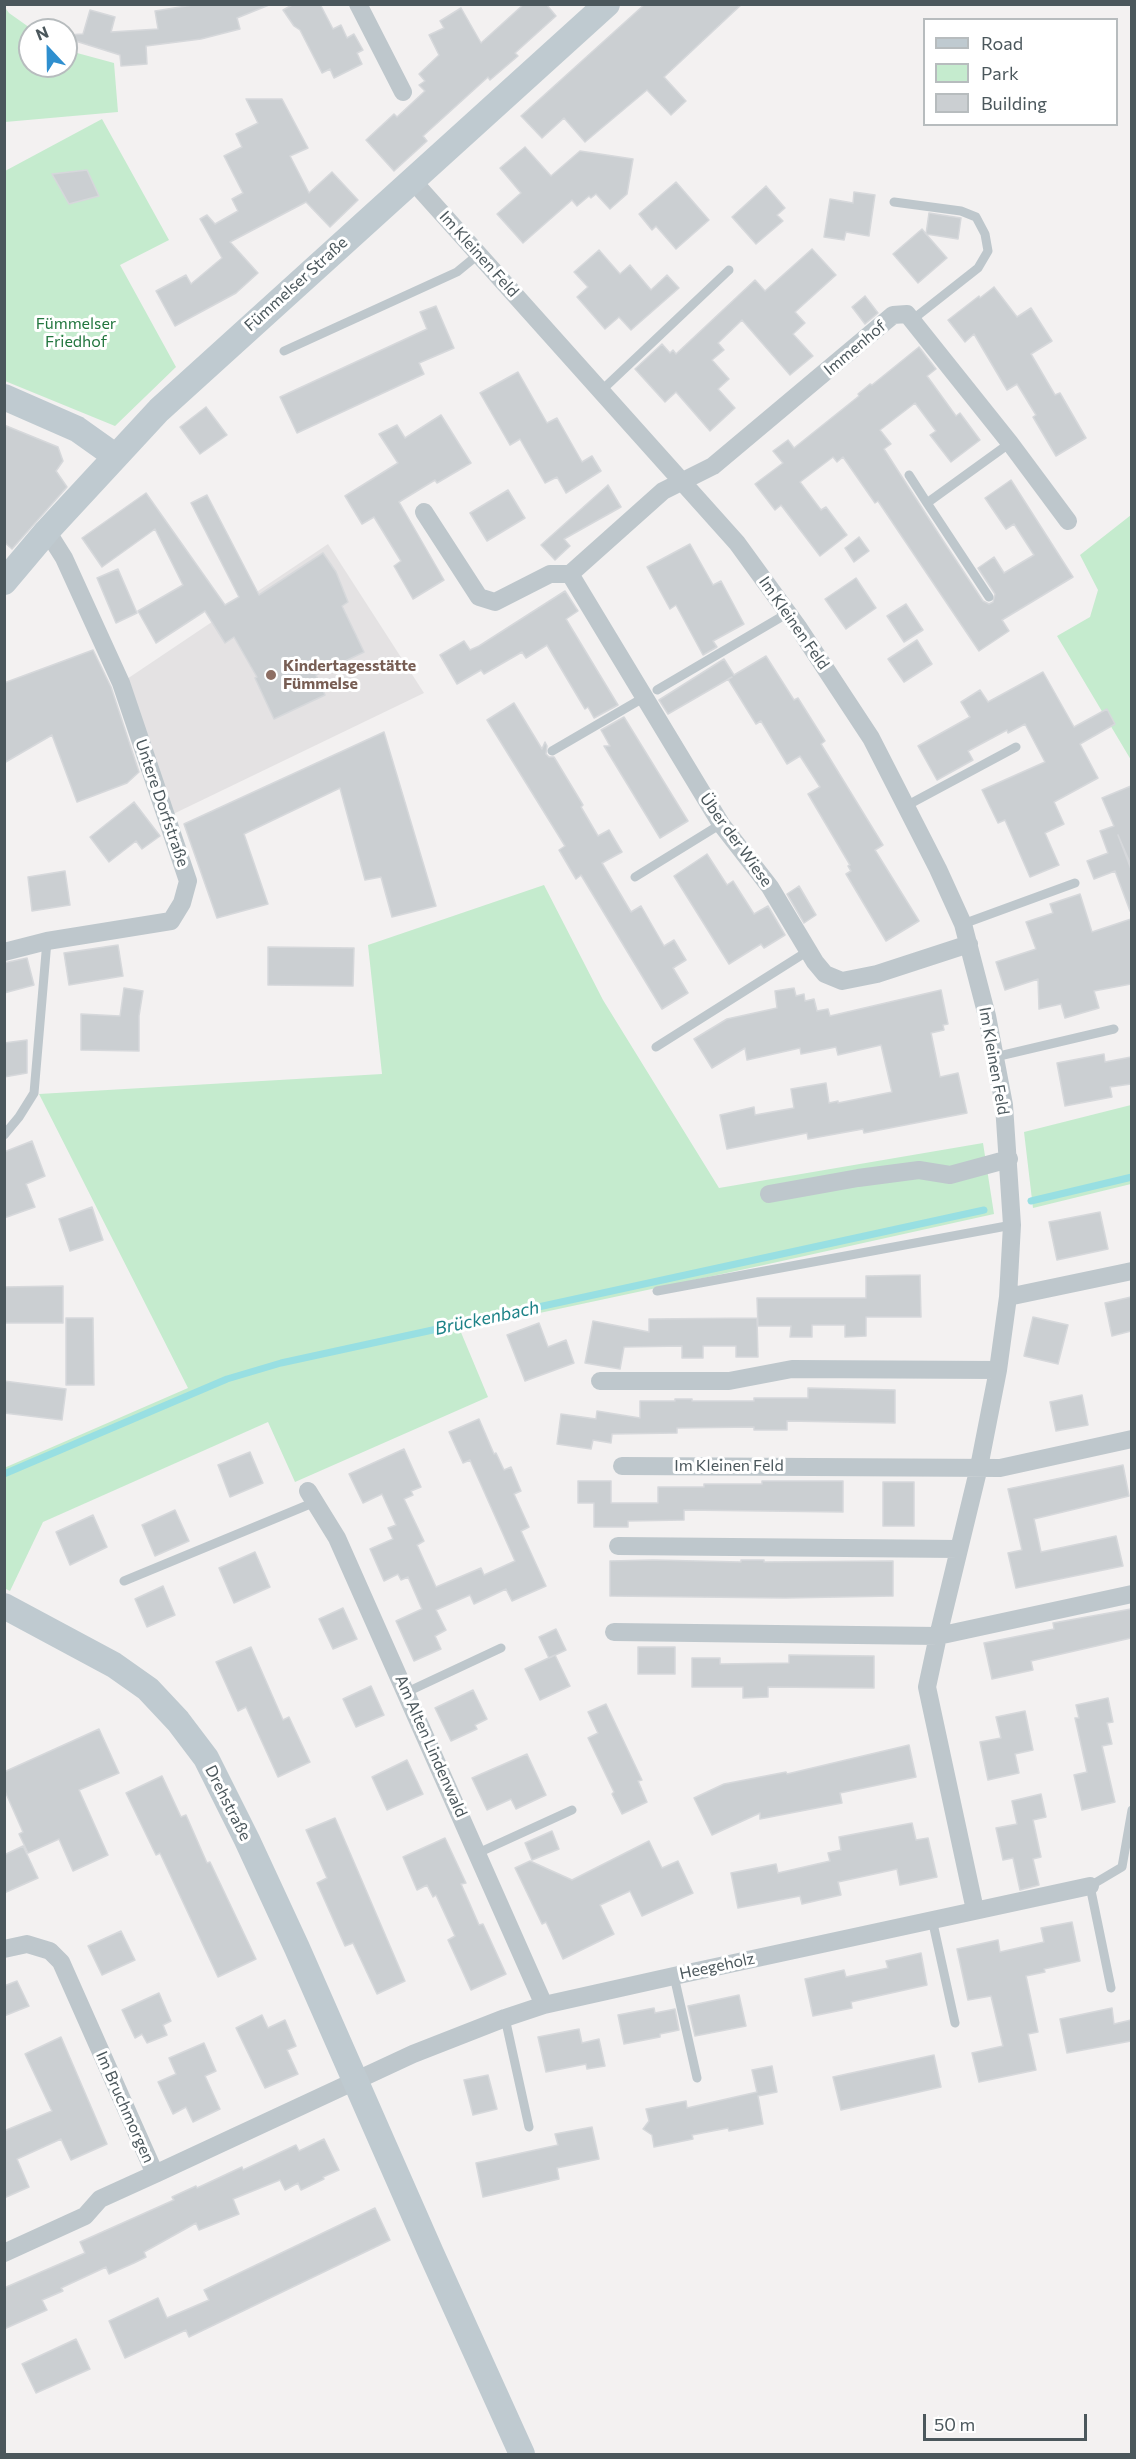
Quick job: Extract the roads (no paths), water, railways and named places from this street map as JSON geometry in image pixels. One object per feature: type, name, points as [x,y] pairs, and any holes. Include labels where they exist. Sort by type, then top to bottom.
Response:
[{"type":"street","points":[[358,4],[403,92]]},
{"type":"street","name":"Fümmelser Straße","points":[[4,582],[115,456],[187,383],[607,4]]},
{"type":"street","name":"Im Kleinen Feld","points":[[412,180],[737,543],[788,612],[871,738],[963,924],[995,1057],[1004,1105],[1012,1225],[1008,1297],[998,1370],[979,1467],[927,1687],[975,1910]]},
{"type":"street","name":"Immenhof","points":[[683,481],[713,466],[893,315],[907,314],[912,320]]},
{"type":"street","points":[[912,320],[1010,443],[1068,521]]},
{"type":"street","points":[[4,397],[77,429],[115,456]]},
{"type":"street","points":[[424,512],[479,597],[495,602],[550,574],[570,574],[663,491],[683,481]]},
{"type":"street","name":"Untere Dorfstraße","points":[[4,952],[47,941],[171,921],[182,903],[188,881],[121,683],[64,558],[47,531]]},
{"type":"street","name":"Über der Wiese","points":[[570,574],[650,694],[721,824],[770,887],[808,951],[825,974],[842,981],[877,974],[969,944]]},
{"type":"street","points":[[768,1194],[919,1170],[950,1175],[1009,1159]]},
{"type":"street","points":[[1008,1297],[1131,1271]]},
{"type":"street","points":[[600,1381],[729,1381],[792,1369],[998,1370]]},
{"type":"street","name":"Im Kleinen Feld","points":[[622,1466],[1000,1468],[1131,1439]]},
{"type":"street","name":"Am Alten Lindenwald","points":[[311,1496],[338,1538],[544,2006]]},
{"type":"street","points":[[618,1546],[959,1549]]},
{"type":"street","points":[[614,1632],[938,1636],[1131,1594]]},
{"type":"street","name":"Drehstraße","points":[[4,1606],[114,1665],[148,1689],[178,1721],[206,1758],[247,1840],[522,2454]]},
{"type":"street","name":"Heegeholz","points":[[356,2082],[413,2054],[504,2018],[544,2006],[1090,1886]]},
{"type":"street","name":"Im Bruchmorgen","points":[[4,1949],[27,1944],[50,1951],[61,1962],[155,2174],[356,2082]]},
{"type":"street","points":[[4,2253],[85,2216],[100,2199],[155,2174]]},
{"type":"lane","points":[[894,202],[960,211],[976,217],[985,234],[988,251],[978,268],[912,320]]},
{"type":"lane","points":[[284,351],[457,272],[479,254]]},
{"type":"lane","points":[[602,390],[729,270]]},
{"type":"lane","points":[[927,503],[1010,443]]},
{"type":"lane","points":[[909,475],[989,597]]},
{"type":"lane","points":[[552,751],[788,612]]},
{"type":"lane","points":[[906,806],[1017,747]]},
{"type":"lane","points":[[635,877],[721,824]]},
{"type":"lane","points":[[963,924],[1075,883]]},
{"type":"lane","points":[[4,1135],[20,1117],[34,1094],[47,941]]},
{"type":"lane","points":[[656,1047],[808,951]]},
{"type":"lane","points":[[995,1057],[1114,1029]]},
{"type":"lane","points":[[657,1291],[1012,1225]]},
{"type":"lane","points":[[124,1581],[311,1496]]},
{"type":"lane","points":[[406,1692],[501,1648]]},
{"type":"lane","points":[[1111,1988],[1090,1886],[1122,1866],[1131,1809]]},
{"type":"lane","points":[[478,1853],[572,1810]]},
{"type":"lane","points":[[932,1919],[955,2023]]},
{"type":"lane","points":[[674,1976],[697,2078]]},
{"type":"lane","points":[[504,2018],[529,2127]]},
{"type":"waterway","name":"Brückenbach","points":[[1031,1201],[1132,1177]]},
{"type":"waterway","name":"Brückenbach","points":[[4,1474],[227,1379],[281,1363],[984,1210]]},
{"type":"place","name":"Kindertagesstätte Fümmelse","points":[[271,675]]},
{"type":"park label","name":"Fümmelser Friedhof","points":[[76,333]]}]
